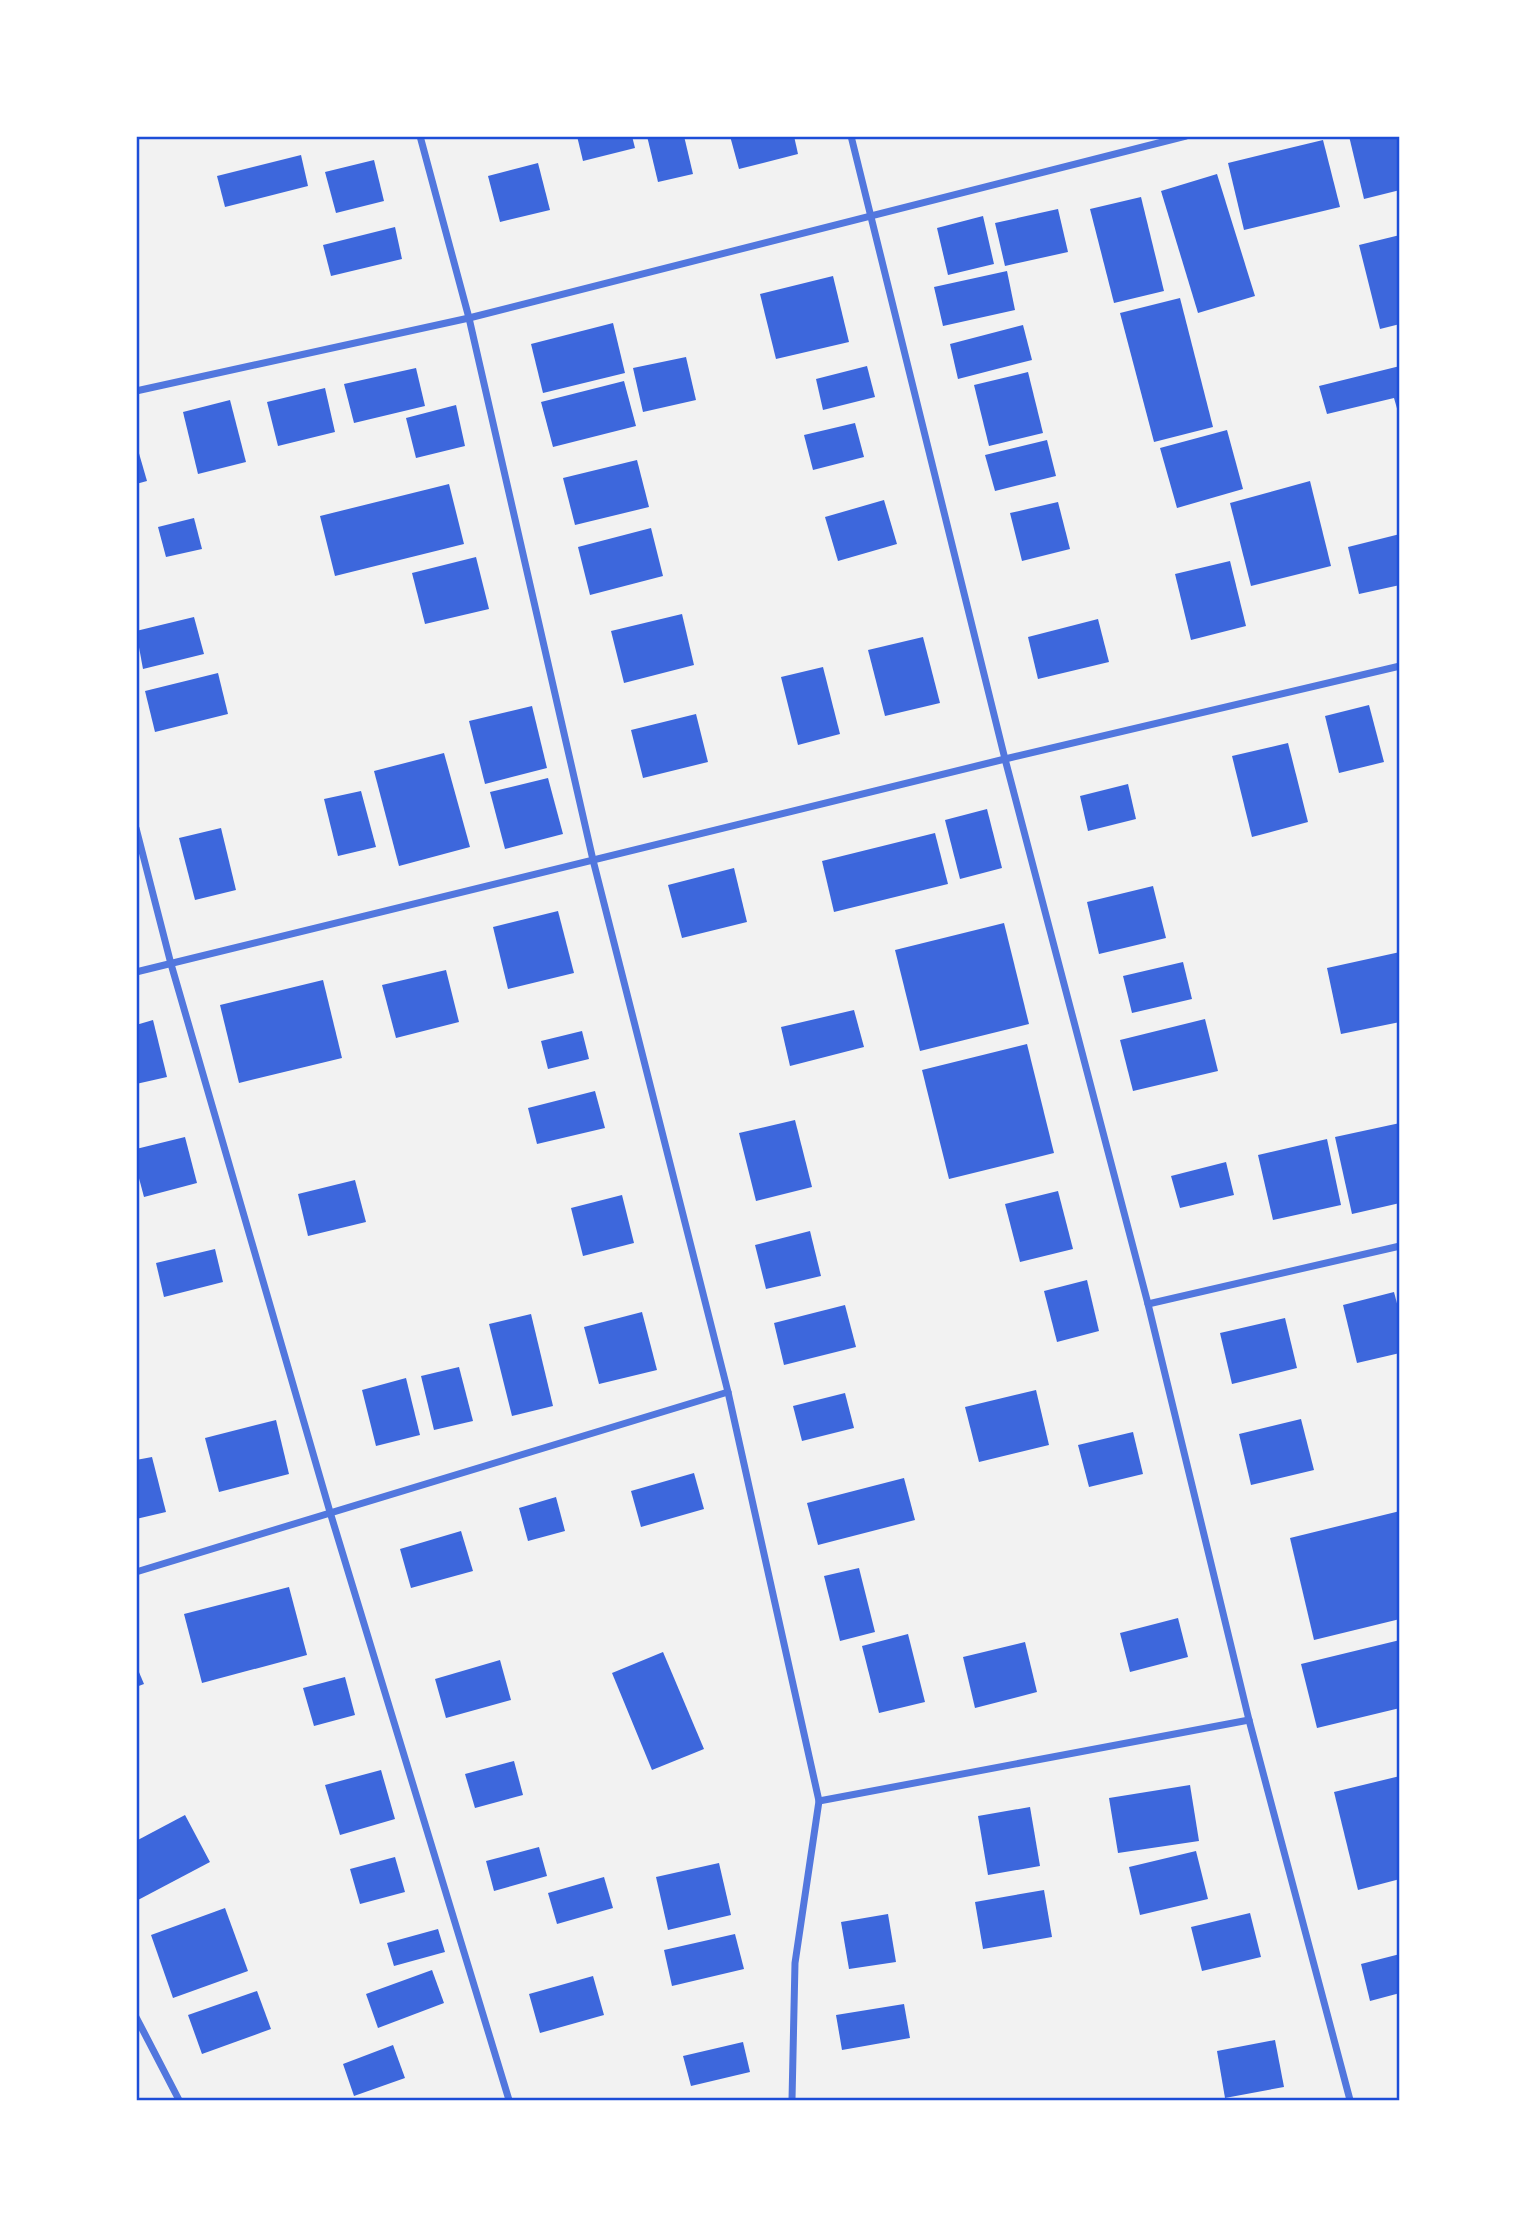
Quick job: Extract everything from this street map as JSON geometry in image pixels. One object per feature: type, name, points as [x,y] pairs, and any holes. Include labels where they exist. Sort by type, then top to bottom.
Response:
[{"type":"street","points":[[420,136],[469,318],[593,860],[728,1392],[819,1801],[795,1963],[792,2101]]},
{"type":"street","points":[[851,136],[1005,759],[1148,1304],[1249,1720],[1350,2101]]},
{"type":"street","points":[[136,391],[469,318],[1186,136]]},
{"type":"street","points":[[136,972],[1005,759],[1399,666]]},
{"type":"street","points":[[136,828],[171,964],[330,1512],[509,2101]]},
{"type":"street","points":[[1148,1304],[1399,1246]]},
{"type":"street","points":[[136,1572],[728,1392]]},
{"type":"street","points":[[819,1801],[1249,1720]]},
{"type":"street","points":[[136,2017],[179,2101]]},
{"type":"building","points":[[577,136],[632,136],[635,148],[583,161]]},
{"type":"building","points":[[647,136],[684,136],[693,174],[658,182]]},
{"type":"building","points":[[730,136],[794,136],[798,154],[739,169]]},
{"type":"building","points":[[1349,136],[1400,136],[1400,190],[1364,199]]},
{"type":"building","points":[[1323,140],[1340,207],[1244,230],[1228,163]]},
{"type":"building","points":[[301,155],[308,186],[225,207],[217,176]]},
{"type":"building","points":[[374,160],[384,201],[336,213],[325,172]]},
{"type":"building","points":[[538,163],[550,210],[500,222],[488,176]]},
{"type":"building","points":[[1217,174],[1255,296],[1198,313],[1161,191]]},
{"type":"building","points":[[1141,197],[1164,291],[1114,303],[1090,209]]},
{"type":"building","points":[[1058,209],[1068,252],[1005,266],[995,223]]},
{"type":"building","points":[[983,216],[994,264],[948,275],[937,228]]},
{"type":"building","points":[[395,227],[402,259],[331,276],[323,245]]},
{"type":"building","points":[[1400,235],[1400,324],[1380,329],[1359,245]]},
{"type":"building","points":[[1007,271],[1015,310],[943,326],[934,287]]},
{"type":"building","points":[[833,276],[849,342],[776,359],[760,294]]},
{"type":"building","points":[[1180,298],[1213,427],[1154,442],[1120,313]]},
{"type":"building","points":[[613,323],[625,373],[543,393],[531,344]]},
{"type":"building","points":[[1023,325],[1032,360],[958,379],[950,344]]},
{"type":"building","points":[[686,357],[696,400],[643,412],[633,368]]},
{"type":"building","points":[[867,366],[875,397],[823,410],[816,379]]},
{"type":"building","points":[[1400,366],[1400,419],[1394,398],[1327,414],[1319,386]]},
{"type":"building","points":[[416,368],[425,406],[354,423],[344,384]]},
{"type":"building","points":[[1028,372],[1043,433],[989,446],[974,385]]},
{"type":"building","points":[[624,381],[636,426],[553,447],[541,402]]},
{"type":"building","points":[[325,388],[335,432],[278,446],[267,402]]},
{"type":"building","points":[[230,400],[246,462],[198,474],[183,412]]},
{"type":"building","points":[[456,405],[465,446],[416,458],[406,418]]},
{"type":"building","points":[[855,423],[864,457],[813,470],[804,435]]},
{"type":"building","points":[[1227,430],[1243,489],[1177,508],[1160,448]]},
{"type":"building","points":[[1047,440],[1056,476],[995,491],[985,455]]},
{"type":"building","points":[[136,443],[147,481],[136,484]]},
{"type":"building","points":[[637,460],[649,507],[575,525],[563,478]]},
{"type":"building","points":[[1310,481],[1331,566],[1251,586],[1230,503]]},
{"type":"building","points":[[449,484],[464,544],[335,576],[320,516]]},
{"type":"building","points":[[884,500],[897,544],[838,561],[825,517]]},
{"type":"building","points":[[1058,502],[1070,549],[1022,561],[1010,513]]},
{"type":"building","points":[[194,518],[202,549],[166,557],[158,527]]},
{"type":"building","points":[[651,528],[663,576],[590,595],[578,547]]},
{"type":"building","points":[[1400,534],[1400,585],[1359,594],[1348,547]]},
{"type":"building","points":[[476,557],[489,609],[425,624],[412,573]]},
{"type":"building","points":[[1230,561],[1246,626],[1191,640],[1175,574]]},
{"type":"building","points":[[682,614],[694,665],[624,683],[611,631]]},
{"type":"building","points":[[194,617],[204,654],[143,669],[136,631]]},
{"type":"building","points":[[1098,619],[1109,662],[1038,679],[1028,637]]},
{"type":"building","points":[[923,637],[940,703],[885,716],[868,650]]},
{"type":"building","points":[[823,667],[840,734],[798,745],[781,677]]},
{"type":"building","points":[[218,673],[228,714],[155,732],[145,691]]},
{"type":"building","points":[[1369,705],[1384,762],[1339,773],[1325,716]]},
{"type":"building","points":[[532,706],[547,768],[485,784],[469,721]]},
{"type":"building","points":[[696,714],[708,762],[643,778],[631,730]]},
{"type":"building","points":[[1288,743],[1308,822],[1252,837],[1232,756]]},
{"type":"building","points":[[444,753],[470,847],[399,866],[374,771]]},
{"type":"building","points":[[548,778],[563,834],[505,849],[490,792]]},
{"type":"building","points":[[1128,784],[1136,819],[1088,831],[1080,796]]},
{"type":"building","points":[[361,791],[376,847],[338,856],[324,799]]},
{"type":"building","points":[[987,809],[1002,868],[960,879],[945,820]]},
{"type":"building","points":[[221,828],[236,890],[195,900],[179,838]]},
{"type":"building","points":[[935,833],[948,884],[834,912],[822,861]]},
{"type":"building","points":[[734,868],[747,922],[682,938],[668,885]]},
{"type":"building","points":[[1153,886],[1166,938],[1099,954],[1087,902]]},
{"type":"building","points":[[558,911],[574,973],[508,989],[493,927]]},
{"type":"building","points":[[1004,923],[1029,1024],[920,1051],[895,950]]},
{"type":"building","points":[[1400,952],[1400,1022],[1341,1034],[1327,968]]},
{"type":"building","points":[[1183,962],[1192,999],[1132,1013],[1123,976]]},
{"type":"building","points":[[446,970],[459,1022],[396,1038],[382,985]]},
{"type":"building","points":[[323,980],[342,1058],[239,1083],[220,1005]]},
{"type":"building","points":[[854,1010],[864,1047],[790,1066],[781,1027]]},
{"type":"building","points":[[1205,1019],[1218,1071],[1133,1091],[1120,1040]]},
{"type":"building","points":[[153,1020],[167,1077],[136,1084],[136,1025]]},
{"type":"building","points":[[582,1031],[589,1059],[548,1069],[541,1041]]},
{"type":"building","points":[[1027,1044],[1054,1153],[949,1179],[922,1070]]},
{"type":"building","points":[[595,1091],[605,1128],[537,1144],[528,1108]]},
{"type":"building","points":[[795,1120],[812,1187],[756,1201],[739,1133]]},
{"type":"building","points":[[1400,1123],[1400,1203],[1352,1214],[1335,1137]]},
{"type":"building","points":[[185,1137],[197,1183],[144,1197],[136,1167],[136,1149]]},
{"type":"building","points":[[1327,1139],[1341,1205],[1273,1220],[1258,1155]]},
{"type":"building","points":[[1226,1162],[1234,1195],[1180,1208],[1171,1176]]},
{"type":"building","points":[[355,1180],[366,1222],[308,1236],[298,1194]]},
{"type":"building","points":[[1058,1191],[1073,1249],[1020,1262],[1005,1204]]},
{"type":"building","points":[[622,1195],[634,1243],[583,1256],[571,1208]]},
{"type":"building","points":[[810,1231],[821,1276],[766,1289],[755,1245]]},
{"type":"building","points":[[215,1249],[223,1282],[164,1297],[156,1263]]},
{"type":"building","points":[[1087,1280],[1099,1331],[1057,1342],[1044,1291]]},
{"type":"building","points":[[1394,1292],[1400,1315],[1400,1353],[1357,1363],[1343,1305]]},
{"type":"building","points":[[845,1305],[856,1347],[784,1365],[774,1323]]},
{"type":"building","points":[[642,1312],[657,1370],[599,1384],[584,1327]]},
{"type":"building","points":[[531,1314],[553,1406],[512,1416],[489,1324]]},
{"type":"building","points":[[1285,1318],[1297,1368],[1232,1384],[1220,1333]]},
{"type":"building","points":[[459,1367],[473,1421],[434,1430],[421,1376]]},
{"type":"building","points":[[406,1378],[420,1435],[376,1446],[362,1390]]},
{"type":"building","points":[[1036,1390],[1049,1445],[979,1462],[965,1407]]},
{"type":"building","points":[[845,1393],[854,1428],[802,1441],[793,1406]]},
{"type":"building","points":[[1301,1419],[1314,1470],[1251,1485],[1239,1434]]},
{"type":"building","points":[[276,1420],[289,1474],[219,1492],[205,1438]]},
{"type":"building","points":[[1133,1432],[1143,1474],[1089,1487],[1078,1445]]},
{"type":"building","points":[[152,1457],[166,1512],[136,1519],[136,1460]]},
{"type":"building","points":[[694,1473],[704,1509],[641,1527],[631,1491]]},
{"type":"building","points":[[904,1478],[915,1520],[818,1545],[807,1503]]},
{"type":"building","points":[[556,1497],[565,1531],[528,1541],[519,1508]]},
{"type":"building","points":[[1400,1511],[1400,1619],[1314,1640],[1290,1538]]},
{"type":"building","points":[[461,1531],[473,1571],[411,1588],[400,1549]]},
{"type":"building","points":[[859,1568],[875,1632],[840,1641],[824,1576]]},
{"type":"building","points":[[289,1587],[307,1655],[202,1683],[184,1614]]},
{"type":"building","points":[[1178,1618],[1188,1657],[1130,1672],[1120,1633]]},
{"type":"building","points":[[908,1634],[925,1702],[879,1713],[862,1646]]},
{"type":"building","points":[[1400,1640],[1400,1708],[1317,1728],[1301,1664]]},
{"type":"building","points":[[1025,1642],[1037,1692],[975,1708],[963,1657]]},
{"type":"building","points":[[663,1652],[704,1749],[652,1770],[612,1673]]},
{"type":"building","points":[[500,1660],[511,1700],[446,1718],[435,1679]]},
{"type":"building","points":[[136,1665],[144,1684],[136,1687]]},
{"type":"building","points":[[345,1677],[355,1715],[314,1726],[303,1688]]},
{"type":"building","points":[[514,1761],[523,1795],[475,1808],[465,1774]]},
{"type":"building","points":[[381,1770],[395,1819],[340,1835],[325,1785]]},
{"type":"building","points":[[1400,1776],[1400,1879],[1358,1890],[1334,1792]]},
{"type":"building","points":[[1190,1785],[1199,1841],[1118,1853],[1109,1798]]},
{"type":"building","points":[[1030,1807],[1040,1866],[988,1875],[978,1816]]},
{"type":"building","points":[[185,1815],[210,1862],[138,1900],[136,1841]]},
{"type":"building","points":[[539,1847],[547,1876],[494,1891],[486,1861]]},
{"type":"building","points":[[1196,1851],[1208,1899],[1140,1915],[1129,1867]]},
{"type":"building","points":[[395,1857],[405,1892],[360,1904],[350,1869]]},
{"type":"building","points":[[719,1863],[731,1915],[668,1930],[656,1877]]},
{"type":"building","points":[[604,1877],[613,1908],[557,1924],[548,1893]]},
{"type":"building","points":[[1044,1890],[1052,1937],[983,1949],[975,1902]]},
{"type":"building","points":[[225,1908],[248,1971],[173,1998],[151,1935]]},
{"type":"building","points":[[1250,1913],[1261,1957],[1202,1971],[1191,1927]]},
{"type":"building","points":[[888,1914],[896,1962],[849,1969],[841,1922]]},
{"type":"building","points":[[438,1929],[445,1952],[394,1966],[387,1943]]},
{"type":"building","points":[[735,1934],[744,1969],[672,1986],[664,1950]]},
{"type":"building","points":[[1400,1954],[1400,1993],[1370,2001],[1361,1964]]},
{"type":"building","points":[[432,1970],[444,2003],[378,2028],[366,1994]]},
{"type":"building","points":[[593,1976],[604,2015],[540,2033],[529,1994]]},
{"type":"building","points":[[257,1991],[271,2029],[202,2054],[188,2015]]},
{"type":"building","points":[[904,2004],[910,2038],[842,2050],[836,2015]]},
{"type":"building","points":[[1275,2040],[1284,2087],[1225,2098],[1217,2051]]},
{"type":"building","points":[[743,2042],[750,2072],[691,2086],[683,2056]]},
{"type":"building","points":[[393,2045],[405,2078],[354,2096],[343,2064]]}]
